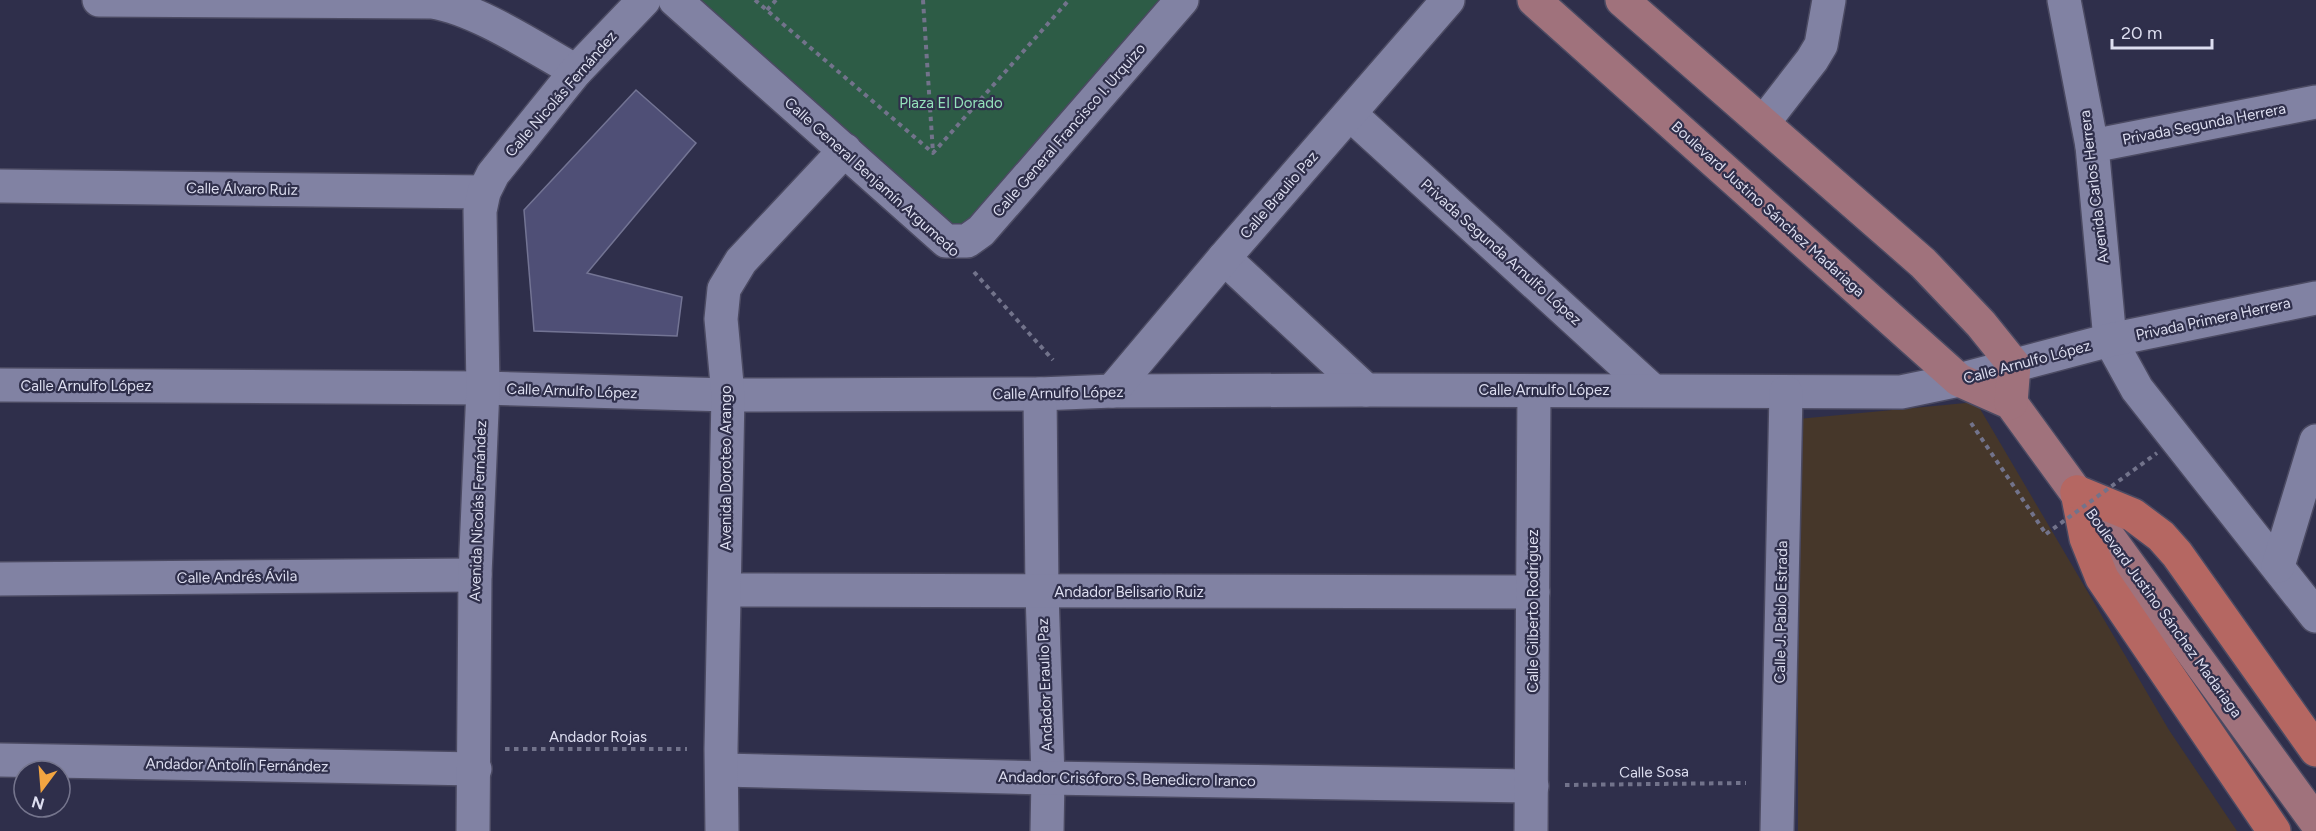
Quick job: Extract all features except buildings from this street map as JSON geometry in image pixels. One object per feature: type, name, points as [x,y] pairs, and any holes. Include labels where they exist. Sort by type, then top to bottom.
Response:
[{"type":"highway","points":[[2077,492],[2133,515],[2161,536],[2177,554],[2316,750]]},
{"type":"highway","points":[[2077,492],[2086,538],[2102,578],[2274,831]]},
{"type":"main road","name":"Boulevard Justino Sánchez Madariaga","points":[[1534,0],[1959,380],[2011,403],[2316,822]]},
{"type":"main road","points":[[1623,0],[1923,263],[1981,324],[2014,365],[2011,403]]},
{"type":"street","points":[[99,0],[411,2],[452,5],[576,71]]},
{"type":"street","name":"Calle Nicolás Fernández","points":[[484,192],[493,174],[576,71],[644,0]]},
{"type":"street","name":"Calle General Benjamín Argumedo","points":[[675,0],[946,241]]},
{"type":"street","name":"Calle General Francisco I. Urquizo","points":[[946,241],[967,241],[981,231],[1182,0]]},
{"type":"street","name":"Calle Braulio Paz","points":[[1097,391],[1224,258],[1448,0]]},
{"type":"street","points":[[1764,122],[1821,45],[1829,0]]},
{"type":"street","name":"Avenida Carlos Herrera","points":[[2064,0],[2092,146],[2110,340]]},
{"type":"street","name":"Privada Segunda Herrera","points":[[2092,146],[2316,102]]},
{"type":"street","name":"Privada Segunda Arnulfo López","points":[[1350,114],[1652,390]]},
{"type":"street","name":"Avenida Doroteo Arango","points":[[722,831],[728,395],[721,319],[724,288],[741,261],[845,150]]},
{"type":"street","name":"Calle Álvaro Ruiz","points":[[0,186],[484,192]]},
{"type":"street","name":"Avenida Nicolás Fernández","points":[[473,831],[475,575],[483,388],[480,212],[484,192]]},
{"type":"street","points":[[1224,258],[1366,390]]},
{"type":"street","name":"Privada Primera Herrera","points":[[2110,340],[2316,298]]},
{"type":"street","points":[[2110,340],[2137,389],[2316,616]]},
{"type":"street","name":"Calle Arnulfo López","points":[[0,385],[483,388],[728,395],[1366,390],[1901,392],[1959,380],[2110,340]]},
{"type":"street","name":"Calle Gilberto Rodríguez","points":[[1531,831],[1534,391]]},
{"type":"street","name":"Calle J. Pablo Estrada","points":[[1777,831],[1786,392]]},
{"type":"street","name":"Andador Eraulio Paz","points":[[1040,394],[1042,592],[1048,778],[1047,831]]},
{"type":"street","points":[[2278,566],[2309,483],[2316,441]]},
{"type":"street","name":"Calle Andrés Ávila","points":[[0,579],[475,575]]},
{"type":"street","name":"Andador Belisario Ruiz","points":[[725,590],[1533,592]]},
{"type":"street","name":"Andador Antolín Fernández","points":[[0,760],[475,759]]},
{"type":"street","name":"Andador Crisóforo S. Benedicro Iranco","points":[[722,759],[1048,778],[1532,786]]},
{"type":"path","points":[[755,0],[933,153]]},
{"type":"path","points":[[767,10],[776,0]]},
{"type":"path","points":[[923,0],[933,153]]},
{"type":"path","points":[[933,153],[1069,0]]},
{"type":"path","name":"Calle General Benjamín Argumedo","points":[[946,241],[1097,391]]},
{"type":"path","points":[[1986,444],[2046,534],[2157,453]]},
{"type":"path","name":"Andador Rojas","points":[[475,759],[722,759]]},
{"type":"path","name":"Calle Sosa","points":[[1532,786],[1777,783]]},
{"type":"shaded area","points":[[1976,402],[2169,730],[2237,831],[1798,831],[1798,419]]},
{"type":"green space","name":"Plaza El Dorado","points":[[682,0],[1176,0],[965,239]]}]
